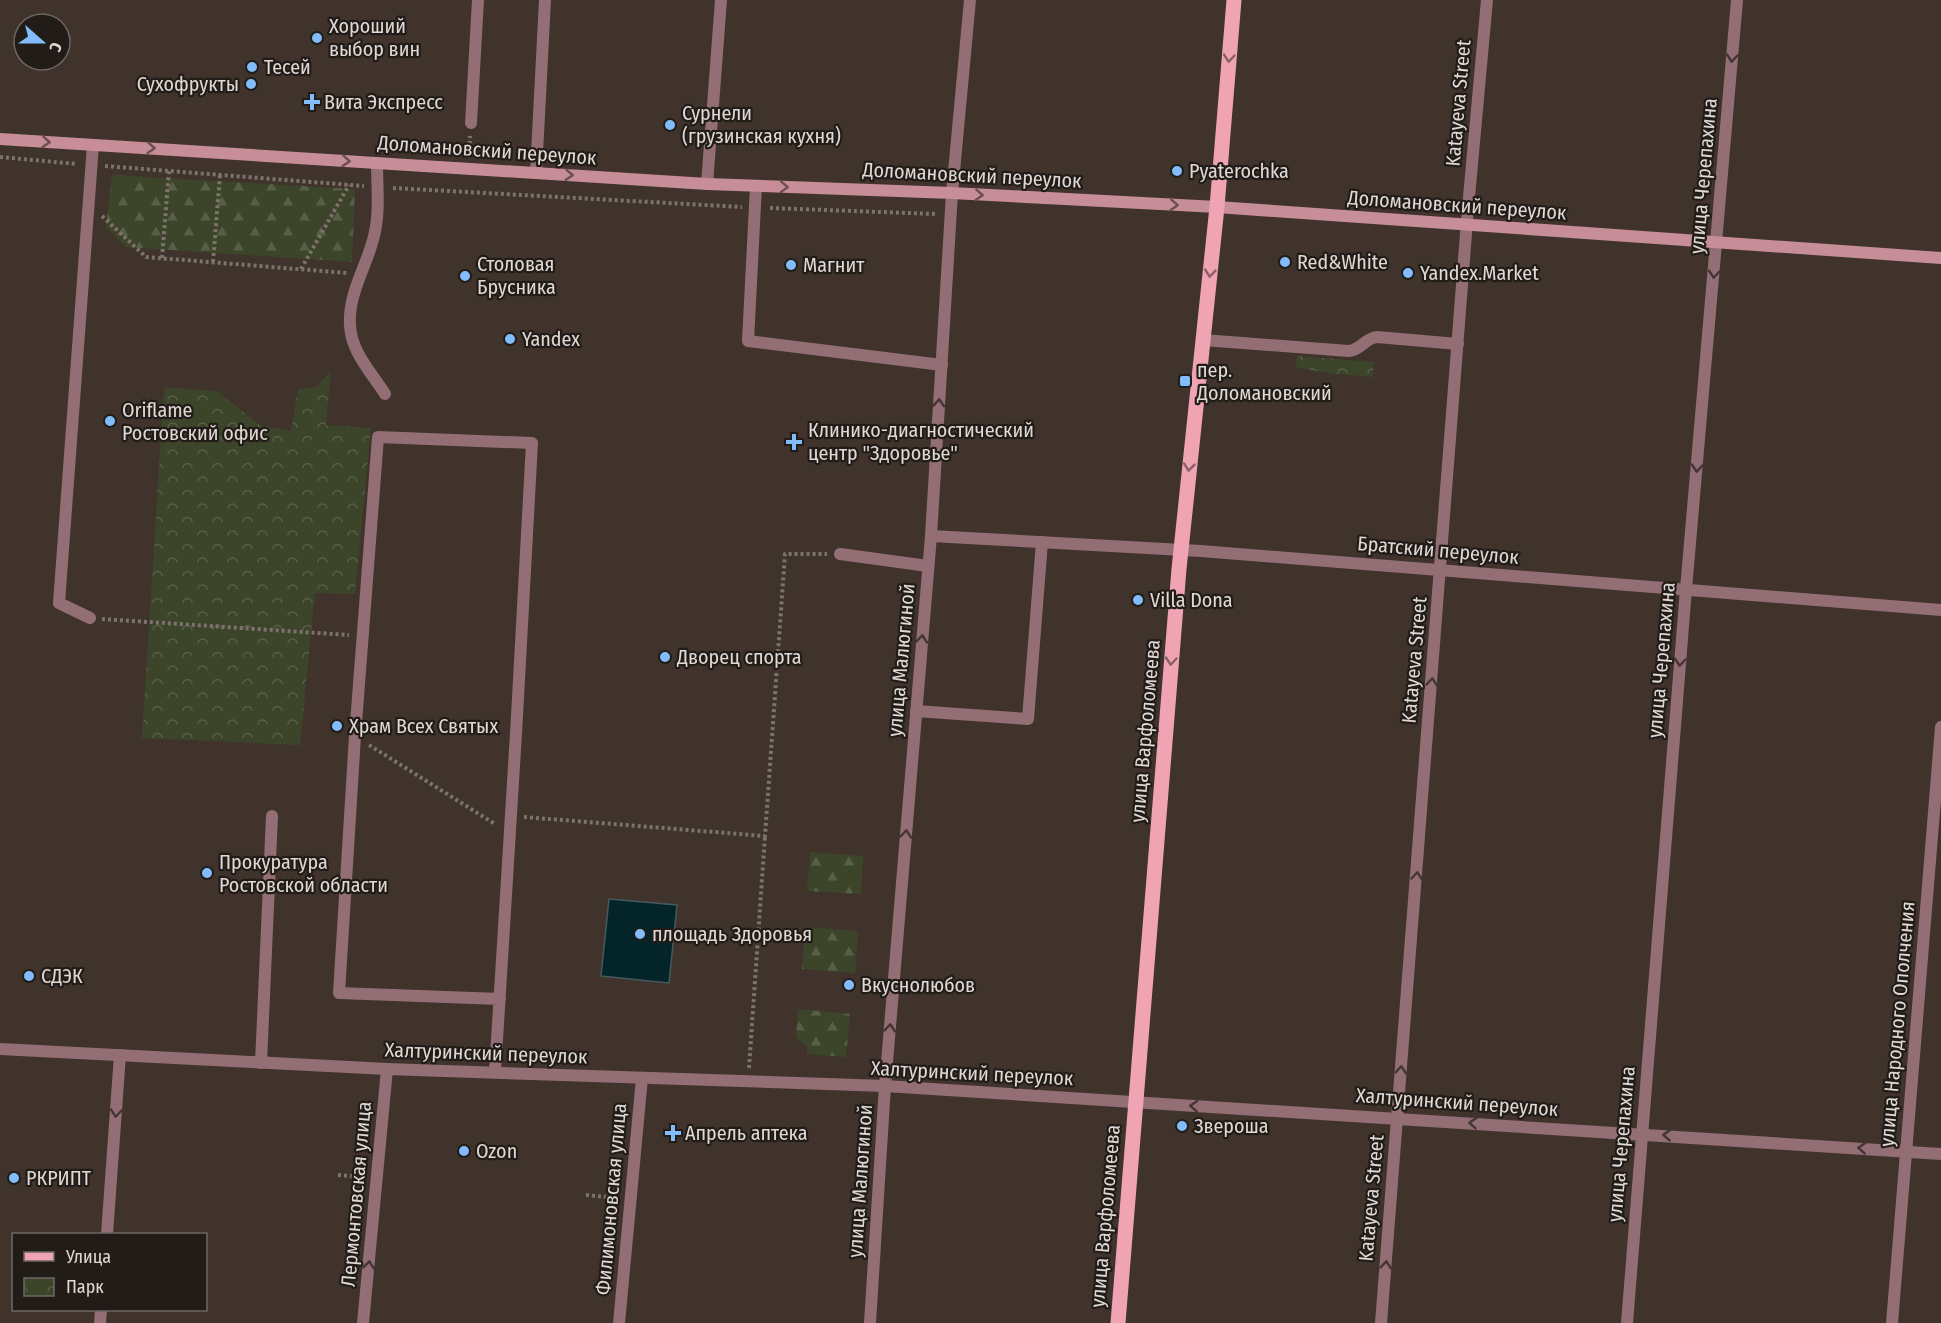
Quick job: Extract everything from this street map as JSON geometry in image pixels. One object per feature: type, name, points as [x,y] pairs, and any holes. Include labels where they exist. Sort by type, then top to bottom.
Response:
[{"type":"main road","name":"улица Варфоломеева","points":[[1118,1323],[1181,549],[1217,207],[1234,0]]},
{"type":"main road","name":"Доломановский переулок","points":[[0,139],[707,184],[952,193],[1217,207],[1941,258]]},
{"type":"street","points":[[471,123],[478,0]]},
{"type":"street","points":[[536,173],[545,0]]},
{"type":"street","points":[[707,184],[721,0]]},
{"type":"street","name":"улица Малюгиной","points":[[870,1323],[885,1086],[931,536],[952,193],[970,0]]},
{"type":"street","name":"Katayeva Street","points":[[1381,1323],[1467,225],[1487,0]]},
{"type":"street","name":"улица Черепахина","points":[[1626,1323],[1737,0]]},
{"type":"street","points":[[90,618],[59,603],[93,145]]},
{"type":"street","points":[[377,163],[378,187],[374,236],[354,291],[350,326],[358,355],[385,394]]},
{"type":"street","points":[[756,186],[748,340],[942,365]]},
{"type":"street","points":[[1203,340],[1349,351],[1355,351],[1368,340],[1377,337],[1458,344]]},
{"type":"street","points":[[495,1072],[500,999],[511,834],[532,443],[378,436],[362,635],[339,993],[500,999]]},
{"type":"street","name":"Братский переулок","points":[[931,536],[1181,549],[1941,610]]},
{"type":"street","points":[[916,711],[1028,719],[1042,542]]},
{"type":"street","points":[[840,554],[928,566]]},
{"type":"street","name":"улица Народного Ополчения","points":[[1892,1323],[1941,727]]},
{"type":"street","points":[[261,1063],[272,816]]},
{"type":"street","name":"Халтуринский переулок","points":[[0,1049],[387,1069],[885,1086],[1941,1154]]},
{"type":"street","points":[[106,1233],[120,1055]]},
{"type":"street","name":"Лермонтовская улица","points":[[363,1323],[387,1069]]},
{"type":"street","name":"Филимоновская улица","points":[[619,1323],[642,1078]]},
{"type":"path","points":[[468,168],[471,123]]},
{"type":"path","points":[[0,157],[378,187],[951,215]]},
{"type":"path","points":[[162,258],[169,171]]},
{"type":"path","points":[[213,262],[220,175]]},
{"type":"path","points":[[301,269],[349,185]]},
{"type":"path","points":[[88,203],[146,257],[361,274]]},
{"type":"path","points":[[748,1081],[785,554],[840,554]]},
{"type":"path","points":[[90,618],[362,635]]},
{"type":"path","points":[[355,736],[511,834]]},
{"type":"path","points":[[512,816],[765,836]]},
{"type":"path","points":[[338,1175],[377,1178]]},
{"type":"path","points":[[586,1195],[631,1199]]},
{"type":"green space","points":[[112,175],[355,189],[352,262],[126,247],[106,227]]},
{"type":"green space","points":[[1297,356],[1374,362],[1373,377],[1326,373],[1296,367]]},
{"type":"green space","points":[[331,370],[326,425],[371,428],[355,594],[315,593],[300,745],[142,738],[164,387],[217,391],[261,426],[291,431],[298,389],[317,387]]},
{"type":"green space","points":[[810,852],[863,856],[861,894],[807,891]]},
{"type":"green space","points":[[805,927],[858,931],[855,973],[802,969]]},
{"type":"green space","points":[[798,1009],[850,1014],[846,1057],[807,1054],[807,1047],[796,1037]]},
{"type":"water","points":[[609,899],[677,905],[669,983],[601,976]]},
{"type":"place","name":"Хороший выбор вин","points":[[317,38]]},
{"type":"place","name":"Тесей","points":[[252,67]]},
{"type":"place","name":"Сухофрукты","points":[[251,84]]},
{"type":"place","name":"Вита Экспресс","points":[[312,102]]},
{"type":"place","name":"Сурнели (грузинская кухня)","points":[[670,125]]},
{"type":"place","name":"Pyaterochka","points":[[1177,171]]},
{"type":"place","name":"Red&White","points":[[1285,262]]},
{"type":"place","name":"Магнит","points":[[791,265]]},
{"type":"place","name":"Yandex.Market","points":[[1408,273]]},
{"type":"place","name":"Столовая Брусника","points":[[465,276]]},
{"type":"place","name":"Yandex","points":[[510,339]]},
{"type":"place","name":"пер. Доломановский","points":[[1185,381]]},
{"type":"place","name":"Oriflame Ростовский офис","points":[[110,421]]},
{"type":"place","name":"Клинико-диагностический центр \"Здоровье\"","points":[[794,442]]},
{"type":"place","name":"Villa Dona","points":[[1138,600]]},
{"type":"place","name":"Дворец спорта","points":[[665,657]]},
{"type":"place","name":"Храм Всех Святых","points":[[337,726]]},
{"type":"place","name":"Прокуратура Ростовской области","points":[[207,873]]},
{"type":"place","name":"площадь Здоровья","points":[[640,934]]},
{"type":"place","name":"СДЭК","points":[[29,976]]},
{"type":"place","name":"Вкуснолюбов","points":[[849,985]]},
{"type":"place","name":"Звероша","points":[[1182,1126]]},
{"type":"place","name":"Апрель аптека","points":[[673,1133]]},
{"type":"place","name":"Ozon","points":[[464,1151]]},
{"type":"place","name":"РКРИПТ","points":[[14,1178]]}]
